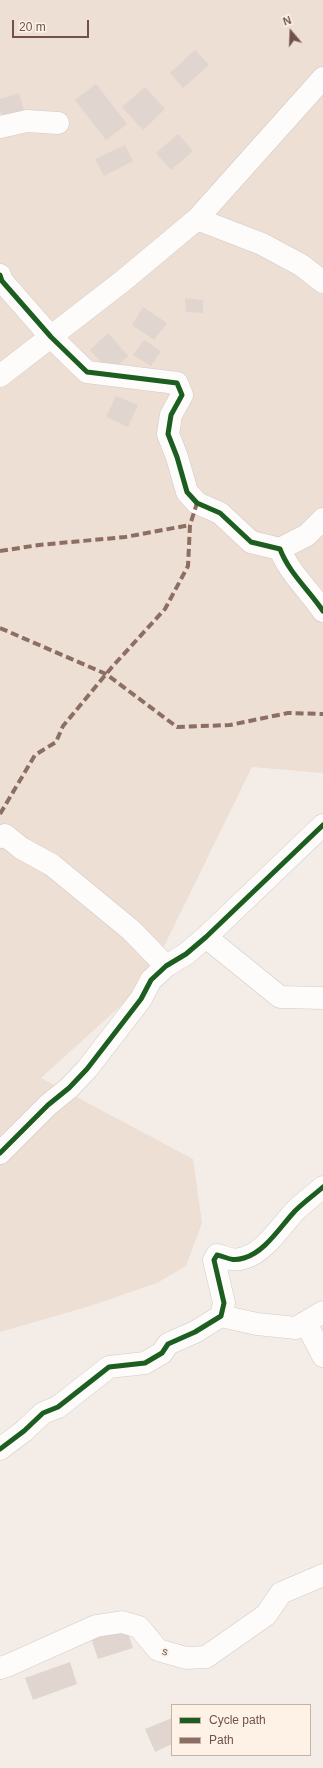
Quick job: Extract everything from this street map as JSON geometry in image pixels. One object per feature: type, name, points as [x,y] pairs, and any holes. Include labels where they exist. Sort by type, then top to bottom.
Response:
[{"type":"street","points":[[0,376],[124,280],[197,219],[323,78]]},
{"type":"street","points":[[0,127],[27,121],[58,124]]},
{"type":"street","points":[[197,219],[262,244],[301,265],[323,282]]},
{"type":"street","points":[[0,275],[2,281],[51,338],[87,372],[177,383],[182,395],[171,415],[168,434],[177,457],[187,492],[197,503],[220,513],[251,542],[280,549],[307,535],[323,519]]},
{"type":"street","points":[[280,549],[284,559],[294,574],[311,593],[323,611]]},
{"type":"street","points":[[0,1153],[48,1105],[69,1088],[88,1069],[141,999],[151,980],[166,966],[186,954],[206,937],[323,825]]},
{"type":"street","points":[[0,837],[5,836],[21,848],[52,865],[131,930],[166,966]]},
{"type":"street","points":[[206,937],[280,997],[323,998]]},
{"type":"street","points":[[221,1316],[224,1303],[214,1260],[217,1255],[223,1256],[228,1260],[243,1258],[257,1252],[296,1210],[323,1186]]},
{"type":"street","points":[[0,1449],[24,1431],[43,1413],[58,1407],[109,1367],[145,1363],[162,1353],[168,1344],[195,1332],[221,1316],[257,1324],[296,1328],[315,1318],[323,1356]]},
{"type":"street","name":"s","points":[[0,1668],[96,1626],[122,1622],[139,1627],[158,1650],[186,1658],[206,1657],[266,1615],[281,1593],[323,1575]]},
{"type":"shaded area","points":[[0,0],[323,0],[323,773],[252,767],[146,983],[41,1078],[193,1159],[202,1223],[186,1266],[157,1283],[90,1306],[0,1332]]},
{"type":"building","points":[[195,50],[209,65],[183,88],[170,73]]},
{"type":"building","points":[[96,84],[127,124],[106,140],[75,100]]},
{"type":"building","points":[[145,87],[165,109],[143,130],[122,107]]},
{"type":"building","points":[[19,93],[25,114],[3,120],[0,109],[0,99]]},
{"type":"building","points":[[178,134],[193,151],[171,170],[156,153]]},
{"type":"building","points":[[125,145],[133,161],[104,176],[95,159]]},
{"type":"building","points":[[185,298],[203,300],[203,313],[186,312]]},
{"type":"building","points":[[143,307],[167,323],[154,340],[132,325]]},
{"type":"building","points":[[108,333],[128,356],[110,372],[90,350]]},
{"type":"building","points":[[144,340],[161,351],[151,366],[133,355]]},
{"type":"building","points":[[116,396],[138,405],[128,427],[106,417]]},
{"type":"building","points":[[126,1627],[133,1648],[98,1659],[91,1638]]},
{"type":"building","points":[[70,1662],[77,1684],[33,1700],[25,1678]]},
{"type":"building","points":[[171,1718],[171,1744],[155,1752],[145,1729]]},
{"type":"marked path","points":[[0,814],[35,755],[56,742],[63,726],[112,667],[165,609],[188,566],[190,525],[197,503]]},
{"type":"marked path","points":[[0,551],[39,545],[125,537],[190,525]]},
{"type":"marked path","points":[[0,628],[106,674],[177,727],[230,725],[288,713],[323,714]]},
{"type":"cycle path","points":[[0,275],[2,281],[51,337],[87,372],[177,383],[182,395],[171,415],[168,434],[177,457],[187,492],[197,503],[220,513],[251,542],[280,549],[294,574],[323,611]]},
{"type":"cycle path","points":[[0,1153],[87,1069],[141,999],[151,980],[166,966],[186,954],[206,937],[323,825]]},
{"type":"cycle path","points":[[0,1449],[24,1431],[43,1413],[58,1407],[109,1367],[145,1363],[162,1353],[168,1344],[195,1332],[221,1316],[224,1303],[214,1260],[217,1255],[232,1259],[240,1259],[252,1255],[272,1238],[295,1211],[323,1187]]}]
